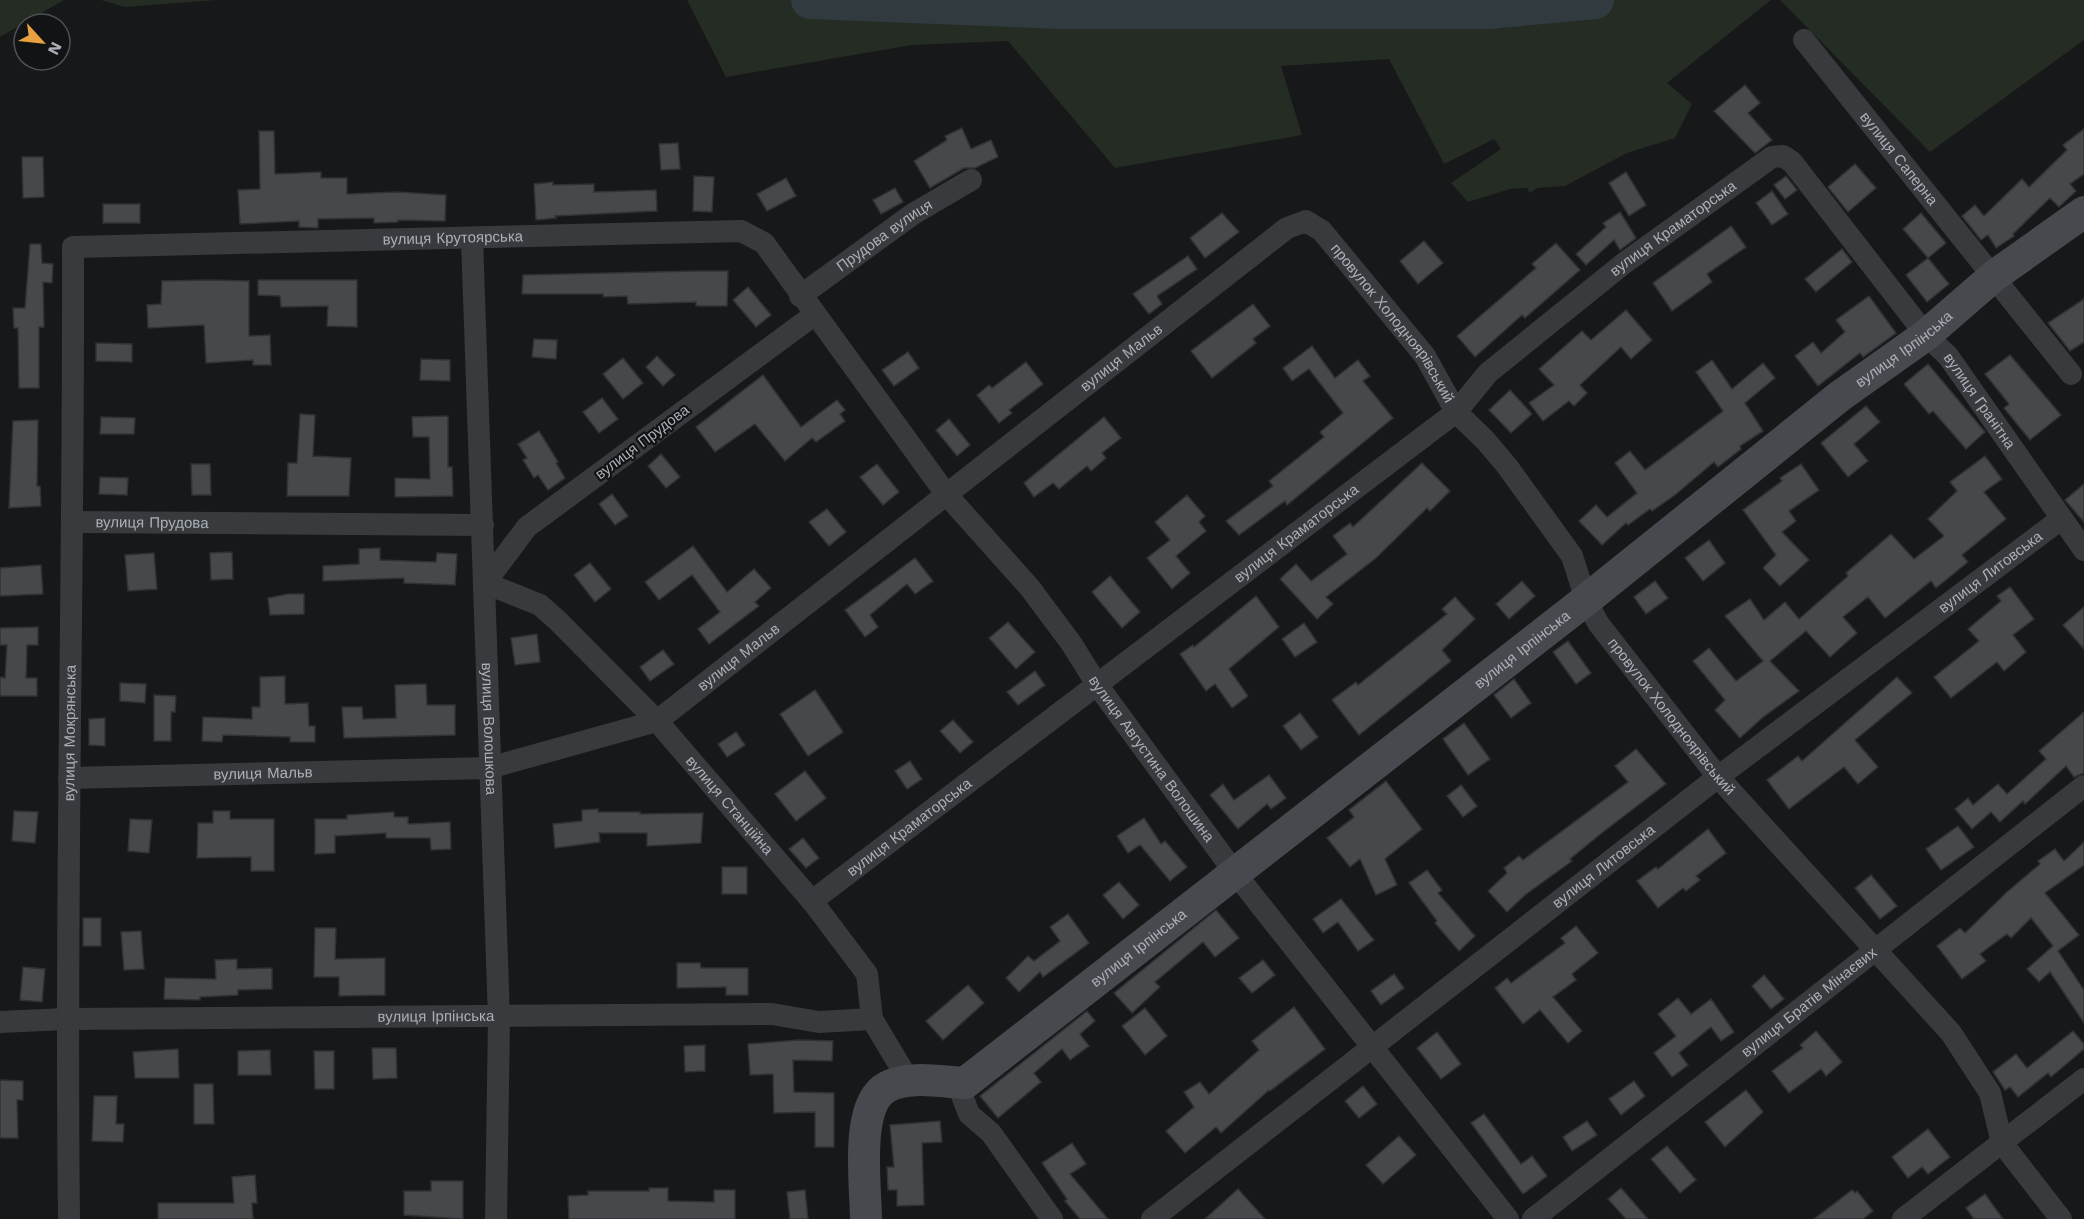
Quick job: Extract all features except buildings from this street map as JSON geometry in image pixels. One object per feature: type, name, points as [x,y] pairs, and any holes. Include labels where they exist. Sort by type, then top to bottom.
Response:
[{"type":"street","name":"вулиця Саперна","points":[[1804,40],[2080,379]]},
{"type":"street","name":"вулиця Гранітна","points":[[1772,157],[1784,156],[1792,162],[1926,335],[1948,356],[2084,550]]},
{"type":"street","name":"вулиця Краматорська","points":[[812,901],[1456,412],[1488,373],[1623,264],[1772,157]]},
{"type":"street","name":"Прудова вулиця","points":[[800,296],[913,214],[971,180]]},
{"type":"street","name":"вулиця Ірпінська","points":[[957,1082],[965,1083],[1586,600],[1839,396],[1926,335],[1994,276],[2084,212]]},
{"type":"street","name":"провулок Холодноярівський","points":[[1287,228],[1306,221],[1322,231],[1425,356],[1456,412],[1485,440],[1540,509],[1572,556],[1586,600],[1598,622],[1718,777],[1951,1033],[1973,1064],[1990,1094],[2002,1143],[2061,1219]]},
{"type":"street","name":"вулиця Мальв","points":[[69,778],[489,768],[657,721],[1287,228]]},
{"type":"street","name":"вулиця Крутоярська","points":[[73,247],[741,231],[764,243],[800,296]]},
{"type":"street","name":"вулиця Волошкова","points":[[472,239],[499,1018],[496,1219]]},
{"type":"street","name":"вулиця Мокрянська","points":[[69,1219],[66,1019],[74,522],[73,247]]},
{"type":"street","name":"вулиця Августина Волошина","points":[[800,296],[946,494],[1030,588],[1071,643],[1098,686],[1235,873],[1508,1219]]},
{"type":"street","name":"вулиця Прудова","points":[[485,583],[526,527],[814,315]]},
{"type":"street","name":"вулиця Литовська","points":[[1152,1219],[1718,777],[2061,519]]},
{"type":"street","name":"вулиця Прудова","points":[[74,522],[483,525]]},
{"type":"street","name":"вулиця Станційна","points":[[485,583],[540,605],[657,721],[812,901],[867,974],[872,1019],[909,1081]]},
{"type":"street","name":"вулиця Братів Мінаєвих","points":[[1533,1219],[2084,786]]},
{"type":"street","name":"вулиця Ірпінська","points":[[0,1022],[66,1019],[499,1018],[772,1014],[819,1022],[872,1019]]},
{"type":"street","points":[[1903,1219],[2084,1079]]},
{"type":"street","points":[[866,1219],[864,1134],[870,1106],[886,1087],[909,1081],[957,1082],[969,1114],[991,1133],[1052,1219]]},
{"type":"shaded area","points":[[0,0],[64,0],[43,12],[12,12],[12,30],[0,37]]},
{"type":"shaded area","points":[[101,0],[216,0],[125,7]]},
{"type":"shaded area","points":[[687,0],[1771,0],[1667,83],[1692,104],[1675,138],[1627,153],[1565,186],[1537,188],[1530,193],[1527,188],[1510,189],[1468,202],[1451,183],[1501,149],[1494,139],[1444,164],[1389,59],[1281,66],[1302,135],[1115,168],[1008,41],[912,45],[726,77]]},
{"type":"shaded area","points":[[1780,0],[2084,0],[2084,40],[1930,152]]},
{"type":"waterway","points":[[810,0],[1060,10],[1490,10],[1595,0]]}]
